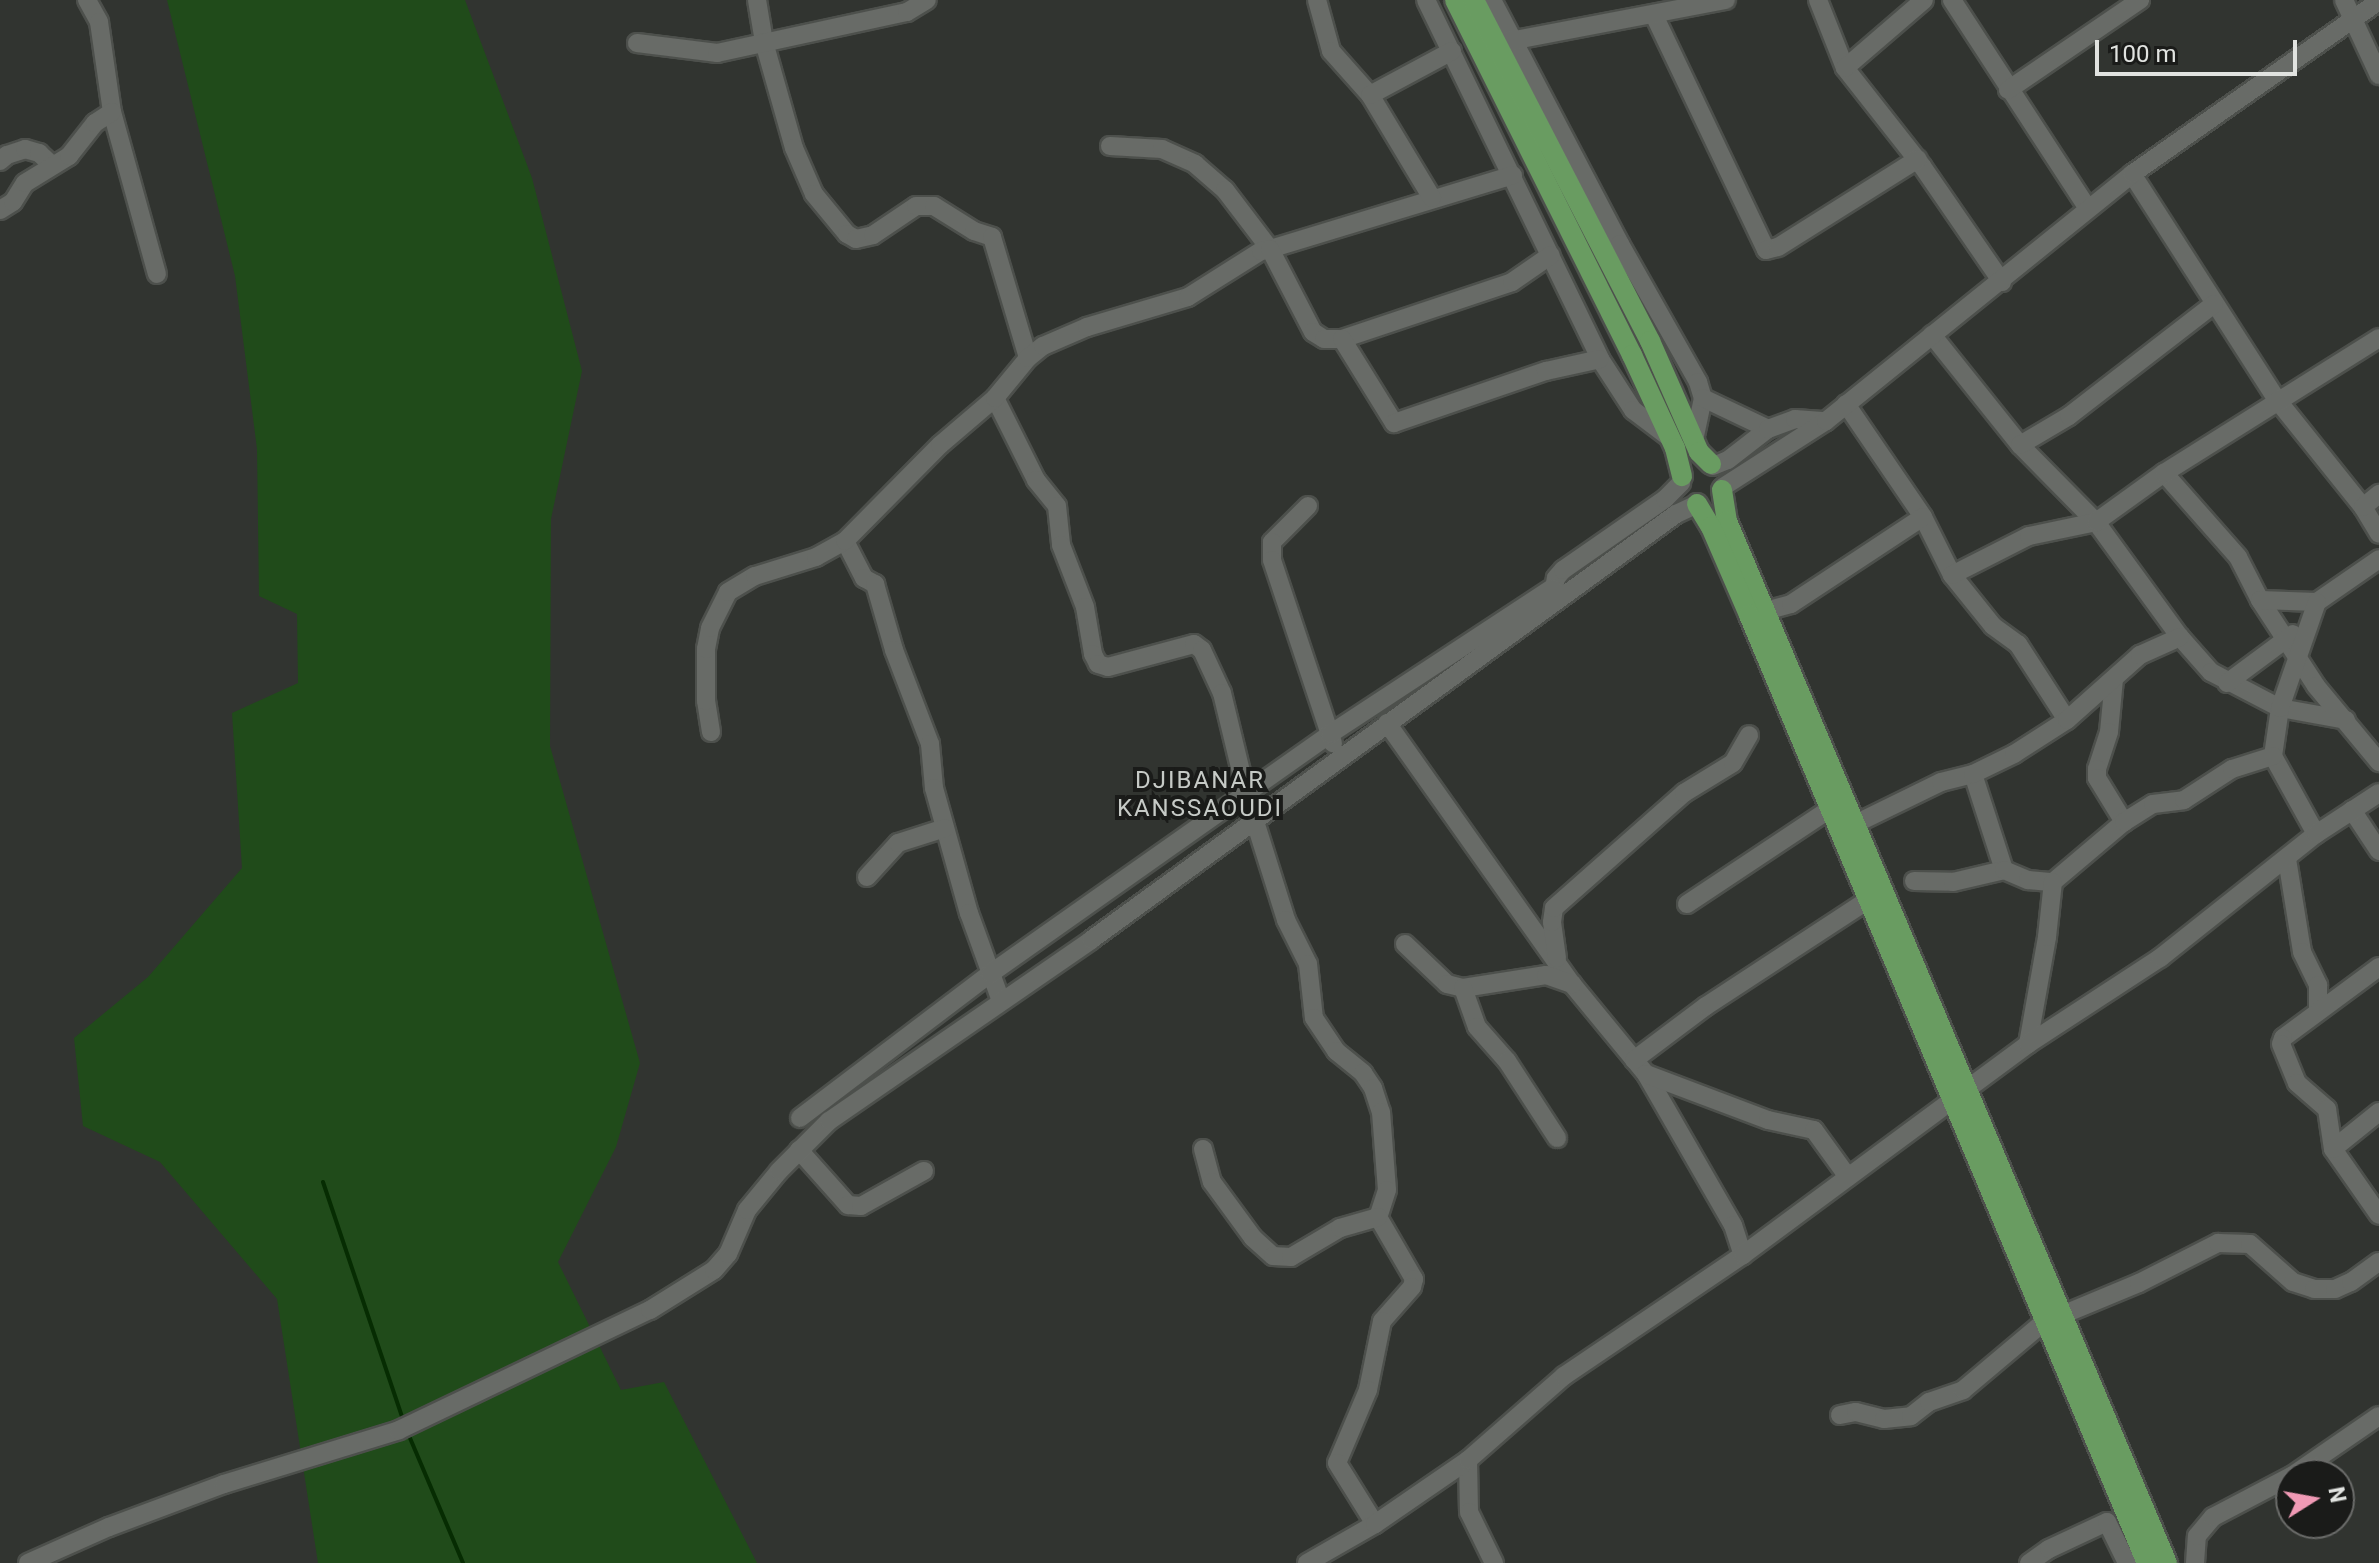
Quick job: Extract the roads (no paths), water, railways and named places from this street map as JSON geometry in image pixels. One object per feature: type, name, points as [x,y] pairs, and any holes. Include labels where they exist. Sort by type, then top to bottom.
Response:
[{"type":"main road","points":[[1455,0],[1632,355],[1670,438],[1685,496],[1697,504],[1758,614],[1855,824],[1960,1097]]},
{"type":"main road","points":[[1474,0],[1504,42],[1650,341],[1695,436],[1699,452],[1721,474],[1727,521],[1830,809],[1868,900],[1960,1097],[2054,1318],[2167,1563]]},
{"type":"main road","points":[[1632,355],[1650,341]]},
{"type":"main road","points":[[1682,479],[1698,462],[1712,465]]},
{"type":"main road","points":[[1697,504],[1711,503],[1722,489]]},
{"type":"main road","points":[[2054,1318],[2117,1519],[2147,1563]]},
{"type":"street","points":[[87,0],[99,22],[112,112],[157,274]]},
{"type":"street","points":[[757,0],[764,42],[794,148],[814,194],[847,234],[861,239],[873,235],[916,206],[934,206],[974,231],[992,237],[1028,358]]},
{"type":"street","points":[[883,0],[900,13]]},
{"type":"street","points":[[637,43],[717,53],[914,10],[927,0]]},
{"type":"street","points":[[1317,0],[1331,51],[1370,95],[1432,198]]},
{"type":"street","points":[[1426,0],[1600,359],[1633,410],[1670,438]]},
{"type":"street","points":[[1492,0],[1504,42],[1682,349],[1703,398],[1695,436]]},
{"type":"street","points":[[1504,42],[1726,0]]},
{"type":"street","points":[[1818,0],[1845,68],[1918,159],[2002,282]]},
{"type":"street","points":[[1845,68],[1924,0]]},
{"type":"street","points":[[1952,0],[2088,209]]},
{"type":"street","points":[[2008,90],[2140,0]]},
{"type":"street","points":[[2344,0],[2379,75]]},
{"type":"street","points":[[1722,489],[1826,421],[2132,174],[2379,1]]},
{"type":"street","points":[[1654,15],[1766,250],[1778,247],[1918,159]]},
{"type":"street","points":[[1370,95],[1452,51]]},
{"type":"street","points":[[0,210],[13,202],[25,183],[69,156],[95,123],[112,112]]},
{"type":"street","points":[[1110,146],[1162,149],[1195,164],[1225,190],[1270,249],[1313,332],[1324,339],[1342,339],[1512,282],[1551,255]]},
{"type":"street","points":[[0,161],[13,151],[25,149],[39,153],[52,165]]},
{"type":"street","points":[[2132,174],[2214,304],[2262,370],[2278,401],[2363,507],[2379,534]]},
{"type":"street","points":[[711,732],[706,701],[706,649],[710,628],[728,592],[755,576],[816,557],[845,541],[940,445],[995,398],[1028,358],[1043,346],[1075,331],[1198,293],[1261,251],[1513,175]]},
{"type":"street","points":[[2020,445],[2069,416],[2214,304]]},
{"type":"street","points":[[1932,335],[2020,445],[2096,522],[2180,637],[2211,672],[2280,708],[2346,720]]},
{"type":"street","points":[[1952,575],[2029,536],[2096,522],[2164,473],[2379,338]]},
{"type":"street","points":[[1342,339],[1394,423],[1546,371],[1600,359]]},
{"type":"street","points":[[995,398],[1036,480],[1057,506],[1061,545],[1085,607],[1093,654],[1098,664],[1108,667],[1146,654],[1194,644],[1198,646],[1222,693],[1247,796],[1286,920],[1308,964],[1314,1018],[1336,1051],[1363,1073],[1373,1088],[1381,1112],[1387,1190],[1378,1217]]},
{"type":"street","points":[[1703,398],[1768,429]]},
{"type":"street","points":[[1846,404],[1923,517],[1952,575],[1987,620],[2018,644],[2067,720]]},
{"type":"street","points":[[1712,465],[1728,460],[1768,429],[1795,419],[1826,421]]},
{"type":"street","points":[[2164,473],[2238,557],[2260,600],[2316,686],[2379,762]]},
{"type":"street","points":[[28,1563],[109,1527],[224,1484],[399,1430],[650,1310],[714,1270],[728,1254],[747,1210],[799,1150],[829,1121],[1255,821],[1387,723],[1552,597],[1563,570],[1665,499],[1682,479]]},
{"type":"street","points":[[2363,507],[2379,494]]},
{"type":"street","points":[[800,1118],[990,974],[1247,796],[1330,734],[1552,597],[1676,514],[1697,504]]},
{"type":"street","points":[[1308,506],[1272,542],[1272,560],[1338,757]]},
{"type":"street","points":[[1758,614],[1791,604],[1923,517]]},
{"type":"street","points":[[845,541],[864,578],[875,584],[880,595],[894,650],[930,744],[934,788],[945,828],[1001,1001]]},
{"type":"street","points":[[2260,600],[2317,602],[2379,559]]},
{"type":"street","points":[[2316,834],[2273,756],[2280,708],[2300,659],[2317,602]]},
{"type":"street","points":[[2227,683],[2311,621]]},
{"type":"street","points":[[1855,824],[1941,782],[1973,774],[2014,754],[2067,720],[2140,655],[2180,637]]},
{"type":"street","points":[[2114,679],[2109,732],[2097,778],[2124,822]]},
{"type":"street","points":[[1387,723],[1572,984],[1640,1067],[1733,1225],[1743,1255]]},
{"type":"street","points":[[1557,961],[1552,922],[1554,908],[1684,793],[1733,763],[1749,735]]},
{"type":"street","points":[[2028,1044],[2047,937],[2053,882],[2124,822],[2153,804],[2184,800],[2232,769],[2273,756]]},
{"type":"street","points":[[1973,774],[2004,870]]},
{"type":"street","points":[[1307,1563],[1375,1524],[1468,1460],[1564,1376],[1743,1255],[2028,1044],[2160,958],[2316,834],[2379,793]]},
{"type":"street","points":[[1687,904],[1830,809]]},
{"type":"street","points":[[2352,810],[2379,851]]},
{"type":"street","points":[[867,877],[898,843],[945,828]]},
{"type":"street","points":[[2287,859],[2302,952],[2318,985],[2318,1011]]},
{"type":"street","points":[[1914,881],[1953,882],[2004,870],[2028,880],[2053,882]]},
{"type":"street","points":[[1640,1067],[1706,1006],[1868,900]]},
{"type":"street","points":[[1405,944],[1447,984],[1463,988],[1546,975],[1572,984]]},
{"type":"street","points":[[2379,967],[2348,993],[2283,1038],[2281,1044],[2297,1083],[2327,1109],[2333,1149],[2379,1215]]},
{"type":"street","points":[[1463,988],[1477,1027],[1507,1061],[1557,1138]]},
{"type":"street","points":[[1640,1067],[1768,1120],[1814,1130],[1848,1177]]},
{"type":"street","points":[[2333,1149],[2379,1112]]},
{"type":"street","points":[[1203,1149],[1212,1182],[1253,1238],[1273,1256],[1291,1257],[1340,1228],[1378,1217]]},
{"type":"street","points":[[799,1150],[848,1205],[861,1206],[924,1171]]},
{"type":"street","points":[[1375,1524],[1337,1463],[1368,1390],[1382,1321],[1412,1287],[1412,1271],[1378,1217]]},
{"type":"street","points":[[1840,1415],[1856,1412],[1884,1419],[1911,1416],[1929,1402],[1963,1390],[2054,1318],[2139,1283],[2218,1243],[2250,1244],[2293,1282],[2314,1289],[2335,1289],[2351,1282],[2379,1262]]},
{"type":"street","points":[[2317,1459],[2379,1416]]},
{"type":"street","points":[[1468,1460],[1469,1512],[1494,1563]]},
{"type":"street","points":[[2195,1563],[2197,1536],[2213,1517],[2275,1485]]},
{"type":"street","points":[[2029,1563],[2049,1549],[2117,1519],[2127,1563]]},
{"type":"waterway","points":[[323,1182],[404,1423]]},
{"type":"waterway","points":[[407,1431],[463,1563]]},
{"type":"district","name":"DJIBANAR KANSSAOUDI","points":[[1200,795]]}]
